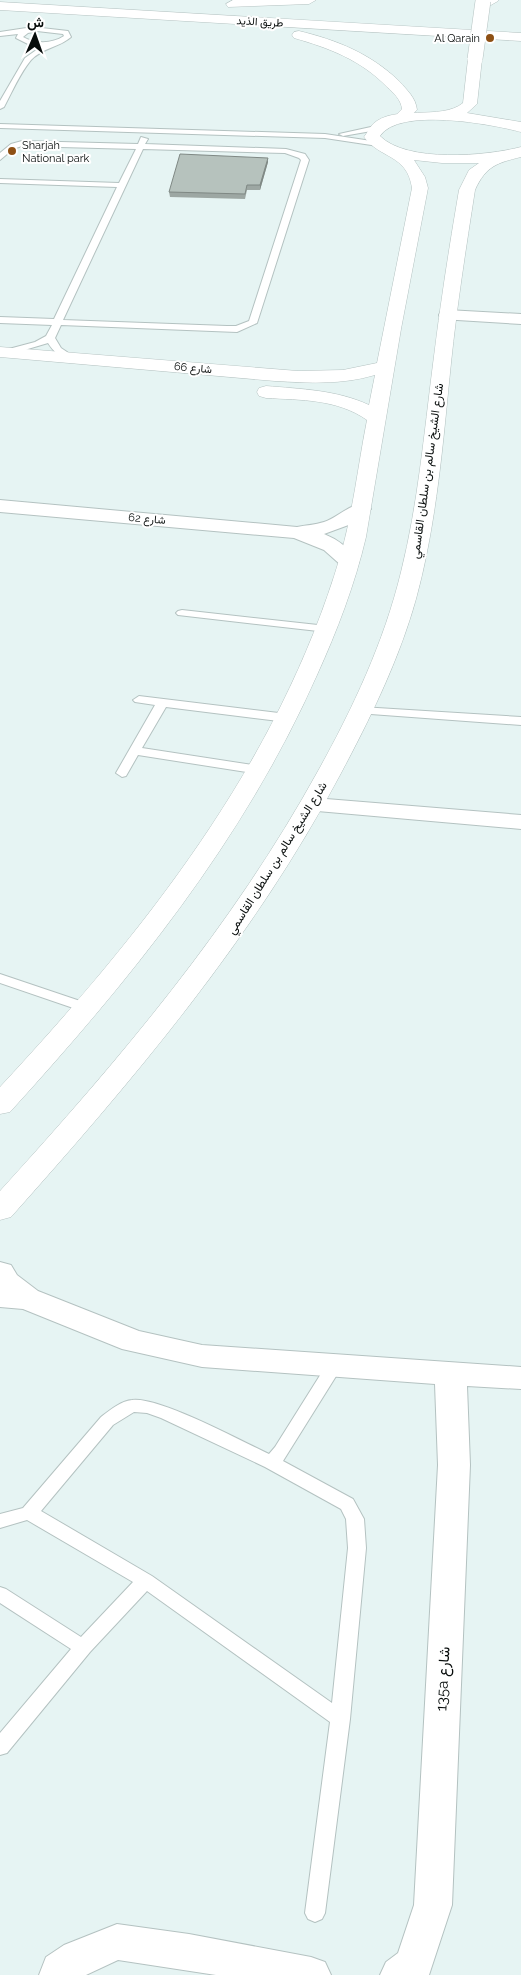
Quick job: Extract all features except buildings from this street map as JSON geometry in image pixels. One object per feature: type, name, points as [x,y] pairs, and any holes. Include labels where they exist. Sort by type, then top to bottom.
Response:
[{"type":"main road","name":"طريق الذيد","points":[[43,0],[521,29]]},
{"type":"main road","points":[[217,4],[261,4],[309,0]]},
{"type":"main road","points":[[483,0],[480,59],[486,102],[491,110],[514,125]]},
{"type":"main road","points":[[400,118],[456,112],[470,104],[491,0]]},
{"type":"main road","name":"طريق الذيد","points":[[0,6],[521,38]]},
{"type":"main road","points":[[0,1105],[87,1008],[158,920],[217,838],[259,770],[302,690],[327,629],[349,562],[420,188],[420,179],[416,171],[372,137],[372,133],[380,126],[400,118],[410,110],[409,102],[365,60],[349,51],[322,41],[255,28],[64,14],[29,8]]},
{"type":"main road","points":[[432,116],[474,118],[514,125]]},
{"type":"main road","points":[[386,148],[445,158],[496,158],[521,152]]},
{"type":"main road","name":"شارع الشيخ سالم بن سلطان القاسمي","points":[[0,1210],[80,1123],[200,975],[264,884],[314,805],[361,711],[382,665],[395,629],[419,544],[434,439],[447,315],[467,190],[476,174],[496,158]]},
{"type":"main road","name":"شارع 66","points":[[3,358],[70,358],[291,376],[343,376],[359,374],[385,366]]},
{"type":"main road","name":"شارع 66","points":[[3,358],[240,389],[330,398],[350,402],[366,409],[377,418]]},
{"type":"main road","points":[[240,389],[281,391],[298,388],[302,385],[302,381],[291,376]]},
{"type":"street","points":[[447,315],[521,319]]},
{"type":"street","name":"شارع 62","points":[[0,506],[294,532],[316,530],[336,525],[351,518],[360,509]]},
{"type":"street","name":"شارع 62","points":[[294,532],[330,544],[342,552],[349,562]]},
{"type":"street","points":[[314,805],[521,822]]},
{"type":"street","points":[[0,1272],[14,1297],[133,1341],[167,1349],[239,1359],[521,1378]]},
{"type":"street","name":"135a شارع","points":[[400,1975],[414,1964],[433,1905],[454,1465],[451,1374]]},
{"type":"street","points":[[59,1975],[60,1970],[78,1958],[117,1942],[190,1952],[311,1975]]},
{"type":"lane","points":[[0,34],[52,29],[68,35],[65,40],[51,43],[0,38]]},
{"type":"lane","points":[[0,107],[29,58],[30,50],[19,36],[28,31]]},
{"type":"lane","points":[[29,58],[51,43]]},
{"type":"lane","points":[[0,126],[325,136],[386,148]]},
{"type":"lane","points":[[325,136],[380,126]]},
{"type":"lane","points":[[3,358],[50,338],[148,130]]},
{"type":"lane","points":[[0,158],[9,146],[24,143],[286,151],[302,156],[305,160],[255,319],[247,327],[226,329],[0,320]]},
{"type":"lane","points":[[0,181],[122,185]]},
{"type":"lane","points":[[50,338],[53,345],[70,358]]},
{"type":"lane","points":[[182,613],[327,629]]},
{"type":"lane","points":[[139,700],[287,718]]},
{"type":"lane","points":[[122,773],[162,703]]},
{"type":"lane","points":[[361,711],[521,721]]},
{"type":"lane","points":[[135,751],[259,770]]},
{"type":"lane","points":[[0,978],[87,1008]]},
{"type":"lane","points":[[272,1462],[281,1452],[334,1365]]},
{"type":"lane","points":[[0,1521],[29,1513],[107,1421],[132,1406],[148,1407],[167,1414],[272,1462],[347,1504],[355,1519],[356,1548],[340,1719],[315,1913]]},
{"type":"lane","points":[[29,1513],[146,1581],[340,1719]]},
{"type":"lane","points":[[0,1747],[83,1647],[146,1581]]},
{"type":"lane","points":[[0,1594],[83,1647]]},
{"type":"place","name":"Al Qarain","points":[[490,38]]},
{"type":"place","name":"Sharjah National park","points":[[12,151]]}]
